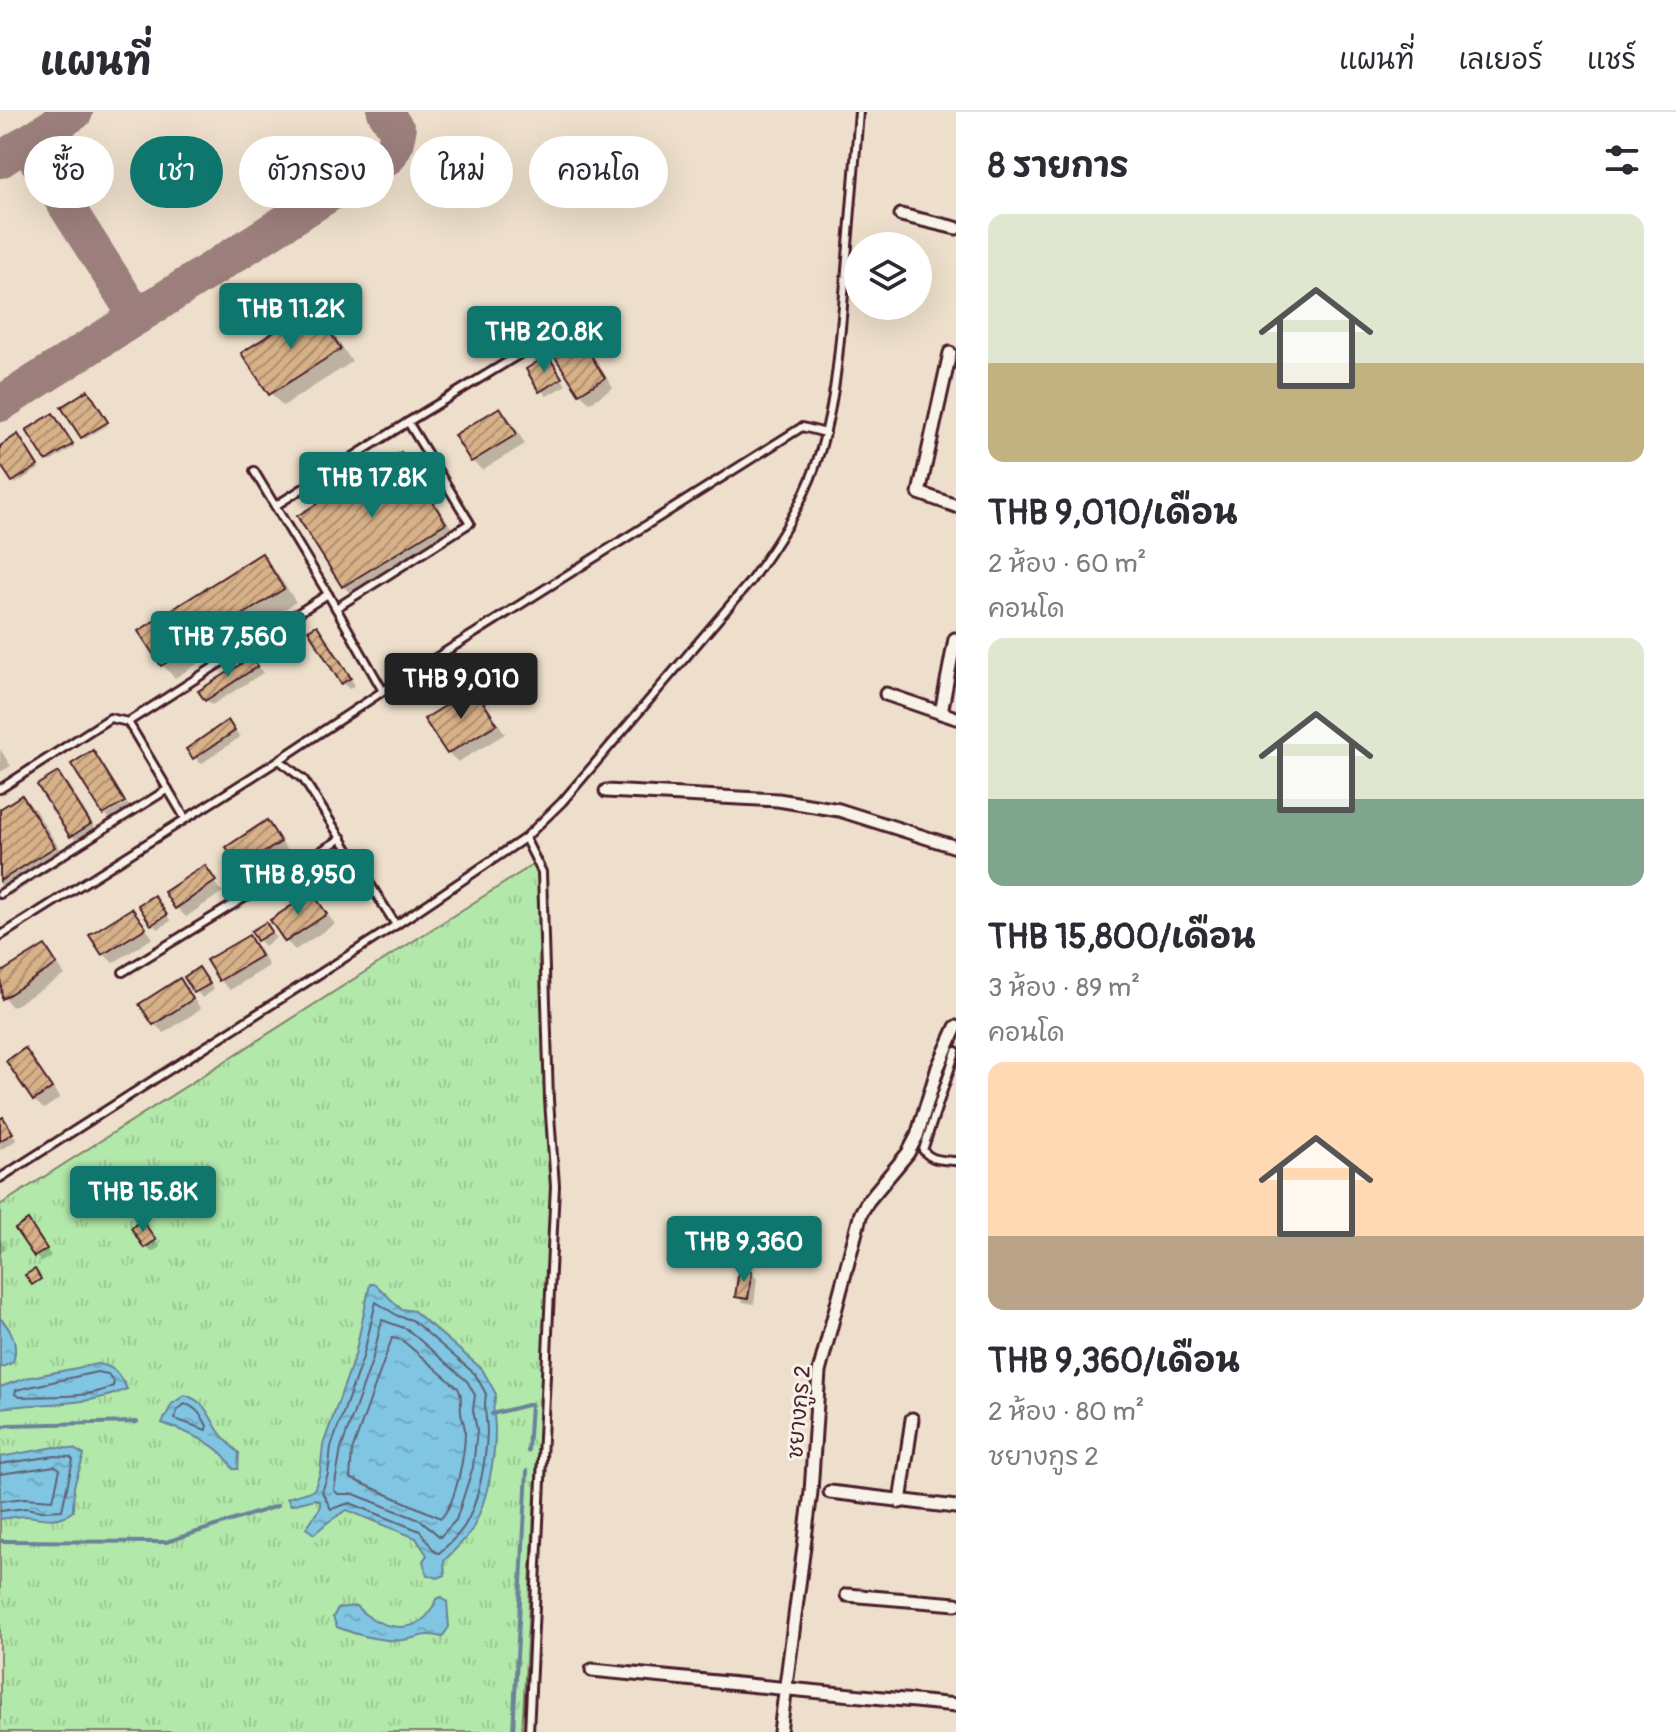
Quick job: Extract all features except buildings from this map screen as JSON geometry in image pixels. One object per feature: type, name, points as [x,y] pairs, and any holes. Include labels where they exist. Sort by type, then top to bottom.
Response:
[{"type":"street","points":[[901,215],[956,226]]},
{"type":"street","points":[[950,353],[919,493],[956,506]]},
{"type":"street","points":[[941,713],[955,639]]},
{"type":"street","points":[[886,694],[956,718]]},
{"type":"street","points":[[606,791],[778,800],[839,810],[956,847]]},
{"type":"street","name":"ชยางกูร 2","points":[[780,1732],[811,1492],[819,1372],[861,1213],[913,1145],[938,1067],[956,1027]]},
{"type":"street","points":[[900,1502],[912,1419]]},
{"type":"street","points":[[830,1492],[956,1507]]},
{"type":"street","points":[[847,1595],[956,1604]]},
{"type":"street","points":[[592,1670],[956,1705]]},
{"type":"lane","points":[[0,1178],[396,925],[525,838],[562,802],[749,583],[776,545],[799,504],[826,433],[837,372],[859,112]]},
{"type":"lane","points":[[275,506],[563,328]]},
{"type":"lane","points":[[336,608],[470,523],[408,422]]},
{"type":"lane","points":[[0,936],[802,427],[826,433]]},
{"type":"lane","points":[[254,471],[383,691]]},
{"type":"lane","points":[[0,789],[110,718],[128,722],[328,594]]},
{"type":"lane","points":[[128,722],[185,818]]},
{"type":"lane","points":[[279,760],[304,780],[396,925]]},
{"type":"lane","points":[[0,894],[168,789]]},
{"type":"lane","points":[[123,972],[342,838]]},
{"type":"lane","points":[[525,838],[542,872],[549,1100],[555,1186],[529,1732]]},
{"type":"lane","points":[[956,1051],[923,1150],[935,1159],[956,1161]]},
{"type":"green space","points":[[534,864],[539,874],[545,1103],[552,1187],[522,1732],[0,1732],[0,1205]]},
{"type":"water","points":[[370,1284],[375,1284],[401,1309],[414,1311],[482,1369],[496,1394],[493,1408],[494,1454],[482,1505],[470,1532],[444,1561],[445,1575],[438,1578],[427,1575],[423,1561],[427,1555],[416,1538],[347,1510],[314,1534],[306,1528],[320,1508],[320,1501],[315,1499],[291,1505],[287,1498],[314,1490],[320,1473],[323,1445],[355,1355]]},
{"type":"water","points":[[0,1318],[11,1332],[15,1349],[13,1362],[0,1368]]},
{"type":"water","points":[[97,1364],[116,1372],[127,1389],[96,1399],[0,1408],[0,1387],[26,1378]]},
{"type":"water","points":[[185,1395],[203,1406],[222,1436],[239,1453],[238,1469],[233,1469],[212,1446],[162,1423],[172,1404]]},
{"type":"water","points":[[55,1447],[74,1449],[84,1455],[74,1486],[73,1511],[57,1518],[27,1516],[0,1519],[0,1457]]},
{"type":"water","points":[[442,1597],[447,1602],[449,1627],[442,1637],[378,1639],[337,1627],[333,1617],[338,1608],[356,1606],[366,1615],[388,1625],[411,1625],[422,1620],[436,1599]]},
{"type":"waterway","points":[[492,1414],[531,1404],[528,1451]]},
{"type":"waterway","points":[[0,1428],[8,1425],[137,1422]]},
{"type":"waterway","points":[[513,1732],[527,1471]]},
{"type":"waterway","points":[[0,1541],[166,1542],[277,1506]]},
{"type":"taxiway","points":[[0,160],[75,112]]},
{"type":"taxiway","points":[[0,404],[389,156],[398,132],[385,112]]},
{"type":"taxiway","points":[[67,208],[137,317]]}]
